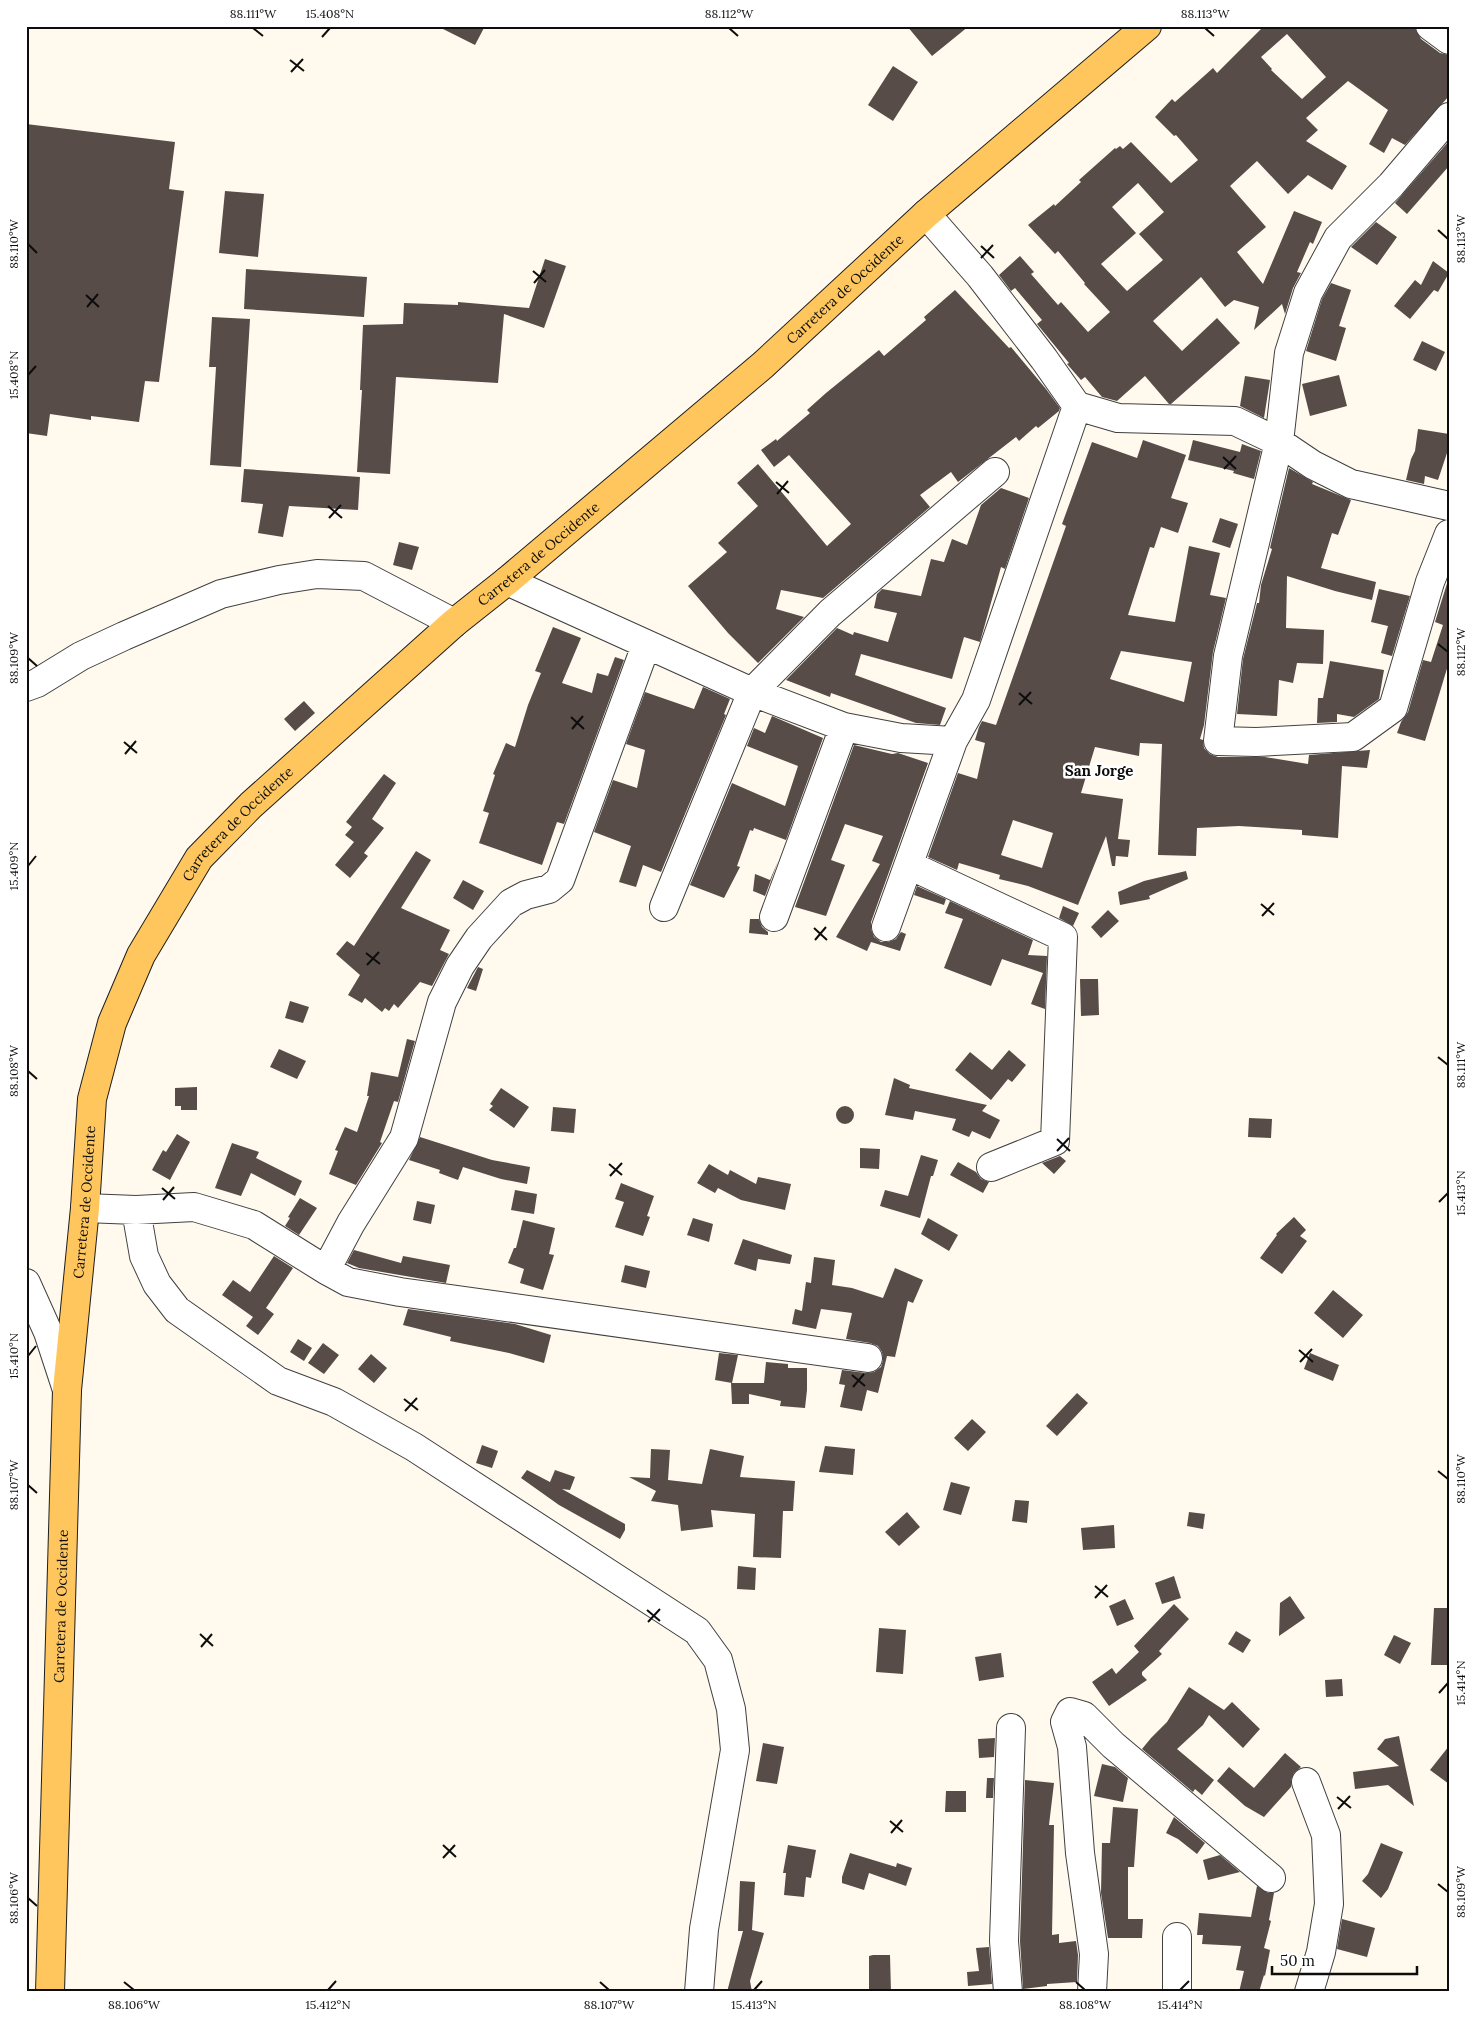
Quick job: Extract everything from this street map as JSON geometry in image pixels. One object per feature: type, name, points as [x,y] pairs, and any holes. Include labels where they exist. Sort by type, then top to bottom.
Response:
[{"type":"main road","name":"Carretera de Occidente","points":[[50,1992],[67,1390],[85,1208],[92,1099],[112,1022],[141,955],[199,858],[251,805],[454,622],[507,581],[764,365],[926,214],[1147,26]]},
{"type":"street","points":[[1430,26],[1449,40]]},
{"type":"street","points":[[1449,117],[1391,185],[1338,238],[1308,293],[1289,353],[1280,442],[1228,656],[1218,741],[1256,742],[1353,737],[1393,708],[1430,582],[1449,534]]},
{"type":"street","points":[[926,214],[980,276],[1044,359],[1077,406],[1118,418],[1236,421],[1280,442],[1313,465],[1351,484],[1449,506]]},
{"type":"street","points":[[886,927],[953,741],[976,700],[1077,406]]},
{"type":"street","points":[[664,907],[752,692],[830,613],[995,472]]},
{"type":"street","points":[[26,687],[37,683],[81,656],[221,594],[278,580],[317,574],[364,576],[454,622]]},
{"type":"street","points":[[507,581],[752,692],[844,727],[901,738],[953,741]]},
{"type":"street","points":[[326,1270],[351,1223],[404,1138],[442,1002],[460,966],[479,938],[512,903],[526,895],[549,888],[560,880],[646,645]]},
{"type":"street","points":[[774,917],[844,727]]},
{"type":"street","points":[[908,865],[1063,937],[1054,1140],[991,1167]]},
{"type":"street","points":[[85,1208],[136,1210],[194,1207],[254,1225],[348,1282],[400,1292],[868,1358]]},
{"type":"street","points":[[136,1210],[144,1256],[157,1284],[177,1310],[278,1381],[334,1402],[414,1447],[697,1631],[718,1660],[730,1709],[735,1750],[704,1928],[699,1992]]},
{"type":"street","points":[[26,1283],[48,1332],[67,1390]]},
{"type":"street","points":[[1092,1992],[1094,1954],[1080,1852],[1072,1747],[1065,1722],[1070,1712],[1084,1716],[1112,1745],[1271,1878]]},
{"type":"street","points":[[1008,1992],[1004,1941],[1011,1728]]},
{"type":"street","points":[[1306,1782],[1326,1835],[1329,1904],[1321,1952],[1309,1992]]},
{"type":"street","points":[[1176,1937],[1177,1992]]},
{"type":"building","points":[[437,26],[485,26],[475,45]]},
{"type":"building","points":[[907,26],[969,26],[932,56]]},
{"type":"building","points":[[1264,26],[1412,26],[1421,39],[1440,53],[1449,55],[1449,96],[1405,145],[1392,138],[1384,153],[1369,144],[1388,110],[1348,81],[1306,118],[1318,130],[1306,141],[1347,166],[1332,190],[1308,175],[1288,194],[1257,161],[1230,186],[1266,227],[1237,252],[1263,284],[1294,211],[1322,222],[1313,244],[1310,242],[1297,272],[1301,273],[1293,288],[1285,314],[1282,304],[1254,330],[1259,307],[1234,300],[1225,307],[1201,277],[1153,321],[1182,351],[1217,318],[1240,343],[1171,404],[1145,376],[1117,401],[1102,397],[1085,377],[1081,380],[1067,364],[1069,363],[1037,324],[1042,320],[1015,288],[1011,291],[999,275],[1020,256],[1034,272],[1031,274],[1058,305],[1061,302],[1088,332],[1110,312],[1084,284],[1058,251],[1055,254],[1028,225],[1054,204],[1055,206],[1081,182],[1079,180],[1115,148],[1120,146],[1123,149],[1131,142],[1171,183],[1198,160],[1176,135],[1174,136],[1155,117],[1172,99],[1175,102],[1213,68],[1217,73]],"holes":[[[1287,34],[1326,77],[1302,99],[1271,70],[1261,57]],[[1138,183],[1164,212],[1139,234],[1163,260],[1127,291],[1101,264],[1136,233],[1112,207]]]},
{"type":"building","points":[[893,66],[918,82],[893,121],[868,105]]},
{"type":"building","points":[[26,124],[175,142],[169,189],[184,191],[159,382],[145,381],[139,422],[91,416],[91,420],[50,414],[47,436],[26,433]]},
{"type":"building","points":[[1449,141],[1449,166],[1407,214],[1395,203]]},
{"type":"building","points":[[225,191],[264,194],[258,257],[219,253]]},
{"type":"building","points":[[1376,222],[1397,237],[1377,265],[1351,247]]},
{"type":"building","points":[[545,259],[566,266],[544,328],[504,314],[498,383],[396,377],[390,474],[357,472],[362,390],[360,390],[363,325],[403,324],[404,303],[458,305],[458,302],[529,308]]},
{"type":"building","points":[[1433,261],[1449,273],[1438,292],[1434,290],[1410,319],[1394,306],[1415,280],[1421,285]]},
{"type":"building","points":[[246,269],[367,277],[364,317],[244,309]]},
{"type":"building","points":[[1331,283],[1351,290],[1339,326],[1346,328],[1336,361],[1306,351],[1322,299]]},
{"type":"building","points":[[955,290],[1009,348],[1011,347],[1046,389],[1060,408],[1059,411],[1038,428],[1036,426],[1019,441],[1016,437],[958,482],[951,472],[920,495],[930,507],[823,598],[781,590],[776,609],[804,617],[758,663],[728,633],[688,586],[727,552],[718,543],[758,506],[737,483],[758,464],[827,546],[851,524],[789,455],[774,467],[761,450],[776,439],[777,441],[810,413],[807,410],[826,393],[879,350],[884,356],[926,320],[924,317]]},
{"type":"building","points":[[212,317],[250,319],[241,467],[210,465],[216,367],[209,367]]},
{"type":"building","points":[[1422,341],[1445,352],[1436,371],[1413,360]]},
{"type":"building","points":[[1339,375],[1347,406],[1310,416],[1302,384]]},
{"type":"building","points":[[1245,376],[1270,380],[1264,418],[1240,406]]},
{"type":"building","points":[[1418,429],[1449,434],[1449,447],[1438,480],[1425,476],[1424,484],[1406,480],[1415,451]]},
{"type":"building","points":[[1143,440],[1186,455],[1171,498],[1188,503],[1178,533],[1161,527],[1154,548],[1150,547],[1128,615],[1175,622],[1189,546],[1220,553],[1210,595],[1226,598],[1213,652],[1204,725],[1200,739],[1203,740],[1204,748],[1210,754],[1218,757],[1265,757],[1308,764],[1309,755],[1370,750],[1367,768],[1342,766],[1338,838],[1302,835],[1302,830],[1239,826],[1197,828],[1196,856],[1158,855],[1162,744],[1140,743],[1139,756],[1095,747],[1081,793],[1123,799],[1118,839],[1130,840],[1128,857],[1116,856],[1115,866],[1112,866],[1106,836],[1078,905],[1028,886],[999,879],[1000,875],[959,863],[957,870],[928,857],[958,773],[977,779],[985,743],[975,740],[979,727],[982,721],[996,725],[1066,526],[1062,524],[1092,442],[1137,458]],"holes":[[[1121,651],[1192,662],[1184,702],[1110,679]],[[1013,820],[1053,833],[1042,868],[1001,855]]]},
{"type":"building","points":[[1193,440],[1240,452],[1242,444],[1261,451],[1254,479],[1233,473],[1234,471],[1188,460]]},
{"type":"building","points":[[1289,468],[1313,482],[1312,484],[1351,500],[1338,535],[1332,533],[1321,568],[1376,582],[1372,600],[1287,576],[1286,628],[1324,630],[1323,664],[1297,663],[1293,683],[1279,680],[1277,716],[1237,714],[1243,659],[1257,603],[1259,603],[1261,585],[1272,549],[1270,548]]},
{"type":"building","points":[[244,469],[360,477],[358,510],[289,506],[283,537],[258,533],[263,504],[241,502]]},
{"type":"building","points":[[1001,488],[1029,498],[1005,569],[1001,567],[980,642],[964,637],[952,679],[861,654],[855,675],[946,708],[940,725],[916,723],[831,693],[830,697],[786,680],[837,628],[853,635],[854,632],[888,642],[897,613],[874,608],[877,594],[882,589],[921,596],[931,559],[944,562],[952,539],[967,545],[981,505]]},
{"type":"building","points":[[1220,518],[1238,524],[1230,548],[1212,542]]},
{"type":"building","points":[[399,542],[419,547],[412,570],[393,565]]},
{"type":"building","points":[[1449,577],[1449,662],[1425,741],[1397,733],[1401,722],[1408,712],[1423,660],[1431,662],[1443,625],[1435,622]]},
{"type":"building","points":[[1379,589],[1410,596],[1392,656],[1381,653],[1388,626],[1371,622]]},
{"type":"building","points":[[553,627],[581,638],[562,683],[592,693],[597,673],[608,676],[615,657],[624,660],[564,824],[557,822],[542,865],[479,843],[489,813],[483,811],[495,775],[493,774],[506,743],[515,747],[528,705],[541,673],[535,671]]},
{"type":"building","points":[[1330,661],[1384,670],[1379,699],[1354,717],[1337,714],[1337,722],[1317,723],[1318,698],[1323,698]]},
{"type":"building","points":[[703,687],[730,699],[724,714],[726,715],[661,872],[643,865],[636,887],[619,882],[631,846],[594,832],[613,780],[637,788],[645,750],[626,744],[645,692],[694,709]]},
{"type":"building","points":[[304,701],[315,713],[295,731],[284,719]]},
{"type":"building","points":[[772,716],[823,738],[786,840],[754,828],[753,831],[750,830],[737,866],[740,867],[724,898],[690,885],[732,783],[785,806],[798,766],[747,746],[754,728],[765,733]]},
{"type":"building","points":[[854,745],[892,754],[898,753],[928,763],[871,922],[874,937],[881,942],[896,939],[901,932],[906,934],[900,951],[871,942],[867,951],[836,937],[880,864],[872,861],[883,836],[845,824],[831,860],[845,865],[826,916],[795,907]]},
{"type":"building","points":[[384,774],[396,783],[372,819],[384,828],[364,853],[368,856],[350,878],[335,865],[354,842],[345,835],[352,827],[346,822]]},
{"type":"building","points":[[416,851],[431,860],[401,908],[450,930],[440,950],[449,954],[432,986],[420,982],[398,1008],[394,1004],[389,1011],[385,1008],[382,1012],[365,998],[362,1003],[348,995],[360,975],[336,954],[347,941],[354,946]]},
{"type":"building","points":[[778,861],[765,896],[753,891],[755,874],[770,880]]},
{"type":"building","points":[[1186,871],[1188,879],[1149,896],[1150,899],[1120,905],[1118,892],[1144,881]]},
{"type":"building","points":[[463,880],[484,891],[473,910],[453,898]]},
{"type":"building","points":[[917,886],[946,899],[944,905],[914,895]]},
{"type":"building","points":[[950,901],[1033,940],[1028,955],[1047,956],[1045,1009],[1031,1004],[1043,973],[1002,959],[991,986],[944,968],[963,919],[945,913]]},
{"type":"building","points":[[1063,906],[1079,913],[1073,926],[1059,918]]},
{"type":"building","points":[[1108,910],[1119,921],[1101,938],[1091,927]]},
{"type":"building","points":[[750,919],[759,919],[768,935],[749,933]]},
{"type":"building","points":[[478,967],[483,969],[476,991],[467,988]]},
{"type":"building","points":[[1080,979],[1098,979],[1099,1015],[1081,1016]]},
{"type":"building","points":[[290,1001],[309,1007],[303,1023],[285,1018]]},
{"type":"building","points":[[407,1039],[415,1041],[398,1102],[394,1101],[380,1142],[382,1143],[356,1185],[329,1174],[338,1151],[335,1150],[345,1127],[357,1132],[369,1096],[367,1096],[371,1072],[398,1077]]},
{"type":"building","points":[[279,1049],[306,1061],[297,1079],[270,1067]]},
{"type":"building","points":[[1009,1050],[1026,1065],[1012,1082],[1008,1079],[991,1100],[955,1070],[970,1052],[992,1070]]},
{"type":"building","points":[[894,1078],[910,1085],[909,1088],[987,1105],[982,1111],[1000,1120],[990,1139],[972,1131],[969,1137],[952,1130],[956,1119],[915,1111],[913,1120],[885,1115]]},
{"type":"building","points":[[197,1087],[197,1110],[181,1110],[181,1106],[175,1106],[175,1088]]},
{"type":"building","points":[[501,1088],[529,1107],[514,1128],[489,1110],[493,1106],[490,1104]]},
{"type":"building","points":[[845,1106],[851,1109],[854,1115],[851,1121],[845,1124],[839,1121],[836,1115],[839,1109]]},
{"type":"building","points":[[553,1107],[576,1109],[574,1133],[551,1131]]},
{"type":"building","points":[[1249,1118],[1272,1119],[1271,1138],[1248,1137]]},
{"type":"building","points":[[177,1134],[190,1142],[170,1180],[152,1170],[163,1150],[166,1152]]},
{"type":"building","points":[[420,1137],[492,1160],[530,1167],[527,1184],[501,1179],[463,1167],[458,1180],[439,1173],[440,1170],[409,1160]]},
{"type":"building","points":[[232,1143],[259,1152],[256,1158],[302,1181],[295,1196],[251,1173],[241,1196],[215,1188]]},
{"type":"building","points":[[860,1148],[880,1149],[879,1169],[860,1168]]},
{"type":"building","points":[[921,1155],[938,1160],[933,1176],[931,1176],[920,1218],[880,1206],[885,1190],[908,1196]]},
{"type":"building","points":[[1060,1156],[1066,1161],[1054,1174],[1042,1163]]},
{"type":"building","points":[[958,1162],[976,1172],[981,1179],[989,1182],[983,1193],[950,1175]]},
{"type":"building","points":[[709,1164],[728,1175],[730,1170],[756,1184],[758,1177],[791,1184],[785,1210],[741,1200],[718,1188],[715,1193],[697,1183]]},
{"type":"building","points":[[621,1183],[654,1196],[647,1216],[650,1217],[643,1236],[615,1227],[624,1202],[615,1199]]},
{"type":"building","points":[[515,1190],[537,1194],[534,1214],[511,1210]]},
{"type":"building","points":[[300,1198],[317,1208],[299,1235],[285,1226],[290,1218],[288,1217]]},
{"type":"building","points":[[417,1201],[435,1205],[431,1224],[413,1220]]},
{"type":"building","points":[[1294,1217],[1306,1230],[1300,1236],[1307,1241],[1282,1274],[1260,1258],[1276,1234]]},
{"type":"building","points":[[693,1218],[713,1224],[709,1242],[687,1235]]},
{"type":"building","points":[[928,1218],[958,1235],[949,1251],[921,1234]]},
{"type":"building","points":[[523,1220],[555,1228],[549,1254],[554,1255],[543,1290],[520,1283],[524,1269],[508,1263],[514,1248],[516,1248]]},
{"type":"building","points":[[743,1239],[792,1255],[790,1264],[758,1259],[756,1271],[734,1264]]},
{"type":"building","points":[[354,1250],[401,1263],[403,1256],[450,1265],[446,1283],[359,1268],[347,1263]]},
{"type":"building","points":[[274,1256],[293,1268],[266,1308],[274,1314],[258,1335],[246,1326],[253,1317],[222,1295],[233,1280],[250,1292]]},
{"type":"building","points":[[814,1257],[835,1260],[832,1285],[852,1288],[883,1298],[895,1268],[923,1280],[913,1303],[908,1301],[895,1357],[887,1356],[878,1393],[867,1390],[862,1411],[840,1407],[845,1385],[839,1384],[842,1370],[874,1372],[881,1367],[883,1360],[882,1352],[878,1346],[846,1339],[852,1313],[821,1309],[816,1329],[792,1324],[795,1309],[802,1311],[806,1282],[811,1283]]},
{"type":"building","points":[[625,1265],[650,1271],[646,1288],[621,1282]]},
{"type":"building","points":[[1333,1290],[1363,1315],[1343,1338],[1314,1313]]},
{"type":"building","points":[[408,1309],[515,1324],[551,1335],[544,1363],[509,1353],[450,1341],[451,1337],[403,1325]]},
{"type":"building","points":[[298,1339],[312,1348],[304,1361],[290,1352]]},
{"type":"building","points":[[323,1343],[339,1355],[324,1374],[308,1363]]},
{"type":"building","points":[[719,1353],[738,1355],[732,1383],[715,1380]]},
{"type":"building","points":[[1310,1353],[1339,1365],[1333,1381],[1304,1369]]},
{"type":"building","points":[[371,1354],[387,1368],[374,1383],[358,1369]]},
{"type":"building","points":[[766,1362],[788,1364],[788,1368],[807,1368],[805,1408],[780,1406],[781,1401],[749,1394],[749,1404],[732,1404],[731,1383],[764,1383]]},
{"type":"building","points":[[1077,1393],[1088,1403],[1057,1436],[1046,1426]]},
{"type":"building","points":[[972,1419],[986,1432],[968,1451],[954,1438]]},
{"type":"building","points":[[482,1445],[498,1451],[492,1468],[476,1463]]},
{"type":"building","points":[[825,1446],[855,1449],[853,1475],[819,1472]]},
{"type":"building","points":[[651,1449],[670,1450],[668,1480],[702,1484],[710,1449],[744,1456],[740,1477],[795,1481],[793,1511],[783,1511],[781,1558],[753,1557],[755,1514],[711,1510],[713,1527],[681,1531],[678,1505],[651,1501],[656,1491],[629,1477],[650,1478]]},
{"type":"building","points":[[527,1470],[550,1482],[555,1470],[575,1477],[570,1490],[562,1489],[625,1524],[625,1530],[620,1539],[559,1505],[521,1478]]},
{"type":"building","points":[[951,1482],[970,1487],[961,1515],[943,1510]]},
{"type":"building","points":[[1015,1500],[1029,1501],[1027,1523],[1012,1521]]},
{"type":"building","points":[[907,1512],[920,1527],[899,1546],[885,1532]]},
{"type":"building","points":[[1189,1512],[1205,1514],[1203,1529],[1187,1526]]},
{"type":"building","points":[[1114,1525],[1115,1548],[1083,1550],[1081,1528]]},
{"type":"building","points":[[738,1566],[756,1568],[755,1590],[737,1589]]},
{"type":"building","points":[[1174,1576],[1181,1598],[1162,1604],[1155,1583]]},
{"type":"building","points":[[1290,1596],[1305,1618],[1279,1636],[1280,1603]]},
{"type":"building","points":[[1125,1599],[1134,1619],[1117,1626],[1109,1606]]},
{"type":"building","points":[[1174,1604],[1189,1619],[1159,1651],[1162,1654],[1142,1672],[1142,1675],[1147,1680],[1109,1706],[1092,1682],[1112,1668],[1116,1674],[1139,1652],[1134,1646]]},
{"type":"building","points":[[1434,1608],[1449,1608],[1449,1665],[1431,1665]]},
{"type":"building","points":[[879,1628],[906,1630],[903,1674],[876,1672]]},
{"type":"building","points":[[1236,1631],[1251,1640],[1243,1653],[1228,1644]]},
{"type":"building","points":[[1394,1635],[1411,1643],[1400,1664],[1384,1655]]},
{"type":"building","points":[[1001,1653],[1004,1677],[979,1681],[975,1657]]},
{"type":"building","points":[[1342,1679],[1343,1696],[1326,1697],[1325,1680]]},
{"type":"building","points":[[1189,1687],[1224,1710],[1232,1702],[1260,1729],[1243,1748],[1209,1715],[1203,1725],[1177,1749],[1214,1780],[1202,1795],[1195,1789],[1193,1792],[1142,1749],[1167,1722]]},
{"type":"building","points":[[1399,1736],[1414,1806],[1388,1785],[1355,1789],[1353,1772],[1399,1766],[1377,1749],[1385,1739]]},
{"type":"building","points":[[995,1738],[994,1757],[979,1758],[978,1739]]},
{"type":"building","points":[[763,1743],[784,1747],[777,1784],[756,1781]]},
{"type":"building","points":[[1449,1746],[1449,1784],[1430,1770]]},
{"type":"building","points":[[1285,1753],[1301,1767],[1294,1773],[1291,1787],[1264,1817],[1245,1806],[1217,1781],[1229,1767],[1254,1788]]},
{"type":"building","points":[[1102,1764],[1115,1767],[1128,1778],[1123,1802],[1094,1796]]},
{"type":"building","points":[[987,1778],[994,1778],[993,1798],[986,1798]]},
{"type":"building","points":[[1025,1780],[1054,1783],[1049,1825],[1054,1825],[1052,1935],[1059,1934],[1059,1943],[1076,1941],[1078,1955],[1077,1982],[1047,1984],[1047,1986],[1023,1989],[1020,1941]]},
{"type":"building","points":[[946,1791],[966,1791],[966,1812],[945,1812]]},
{"type":"building","points":[[1113,1807],[1138,1809],[1134,1867],[1128,1867],[1128,1919],[1143,1919],[1142,1938],[1108,1938],[1101,1893],[1102,1843],[1110,1843]]},
{"type":"building","points":[[1174,1817],[1205,1843],[1197,1854],[1178,1839],[1166,1833]]},
{"type":"building","points":[[1381,1843],[1403,1852],[1388,1889],[1381,1898],[1362,1881],[1368,1874]]},
{"type":"building","points":[[788,1845],[816,1850],[811,1878],[806,1877],[804,1897],[784,1895],[786,1873],[783,1873]]},
{"type":"building","points":[[850,1853],[896,1867],[897,1863],[912,1868],[906,1886],[869,1873],[864,1890],[842,1883],[842,1877]]},
{"type":"building","points":[[1220,1855],[1240,1872],[1208,1880],[1203,1860]]},
{"type":"building","points":[[740,1881],[755,1882],[752,1930],[764,1933],[750,1981],[752,1992],[727,1992],[743,1931],[738,1931]]},
{"type":"building","points":[[1257,1886],[1268,1893],[1274,1893],[1269,1920],[1271,1921],[1264,1948],[1270,1950],[1265,1976],[1259,1992],[1239,1992],[1244,1971],[1236,1970],[1241,1946],[1202,1944],[1203,1935],[1197,1935],[1199,1913],[1251,1917]]},
{"type":"building","points":[[1342,1919],[1375,1928],[1367,1957],[1337,1949]]},
{"type":"building","points":[[989,1947],[992,1984],[968,1986],[967,1972],[979,1971],[976,1948]]},
{"type":"building","points":[[890,1955],[891,1992],[869,1992],[869,1956]]},
{"type":"district","name":"San Jorge","points":[[1099,771]]}]
